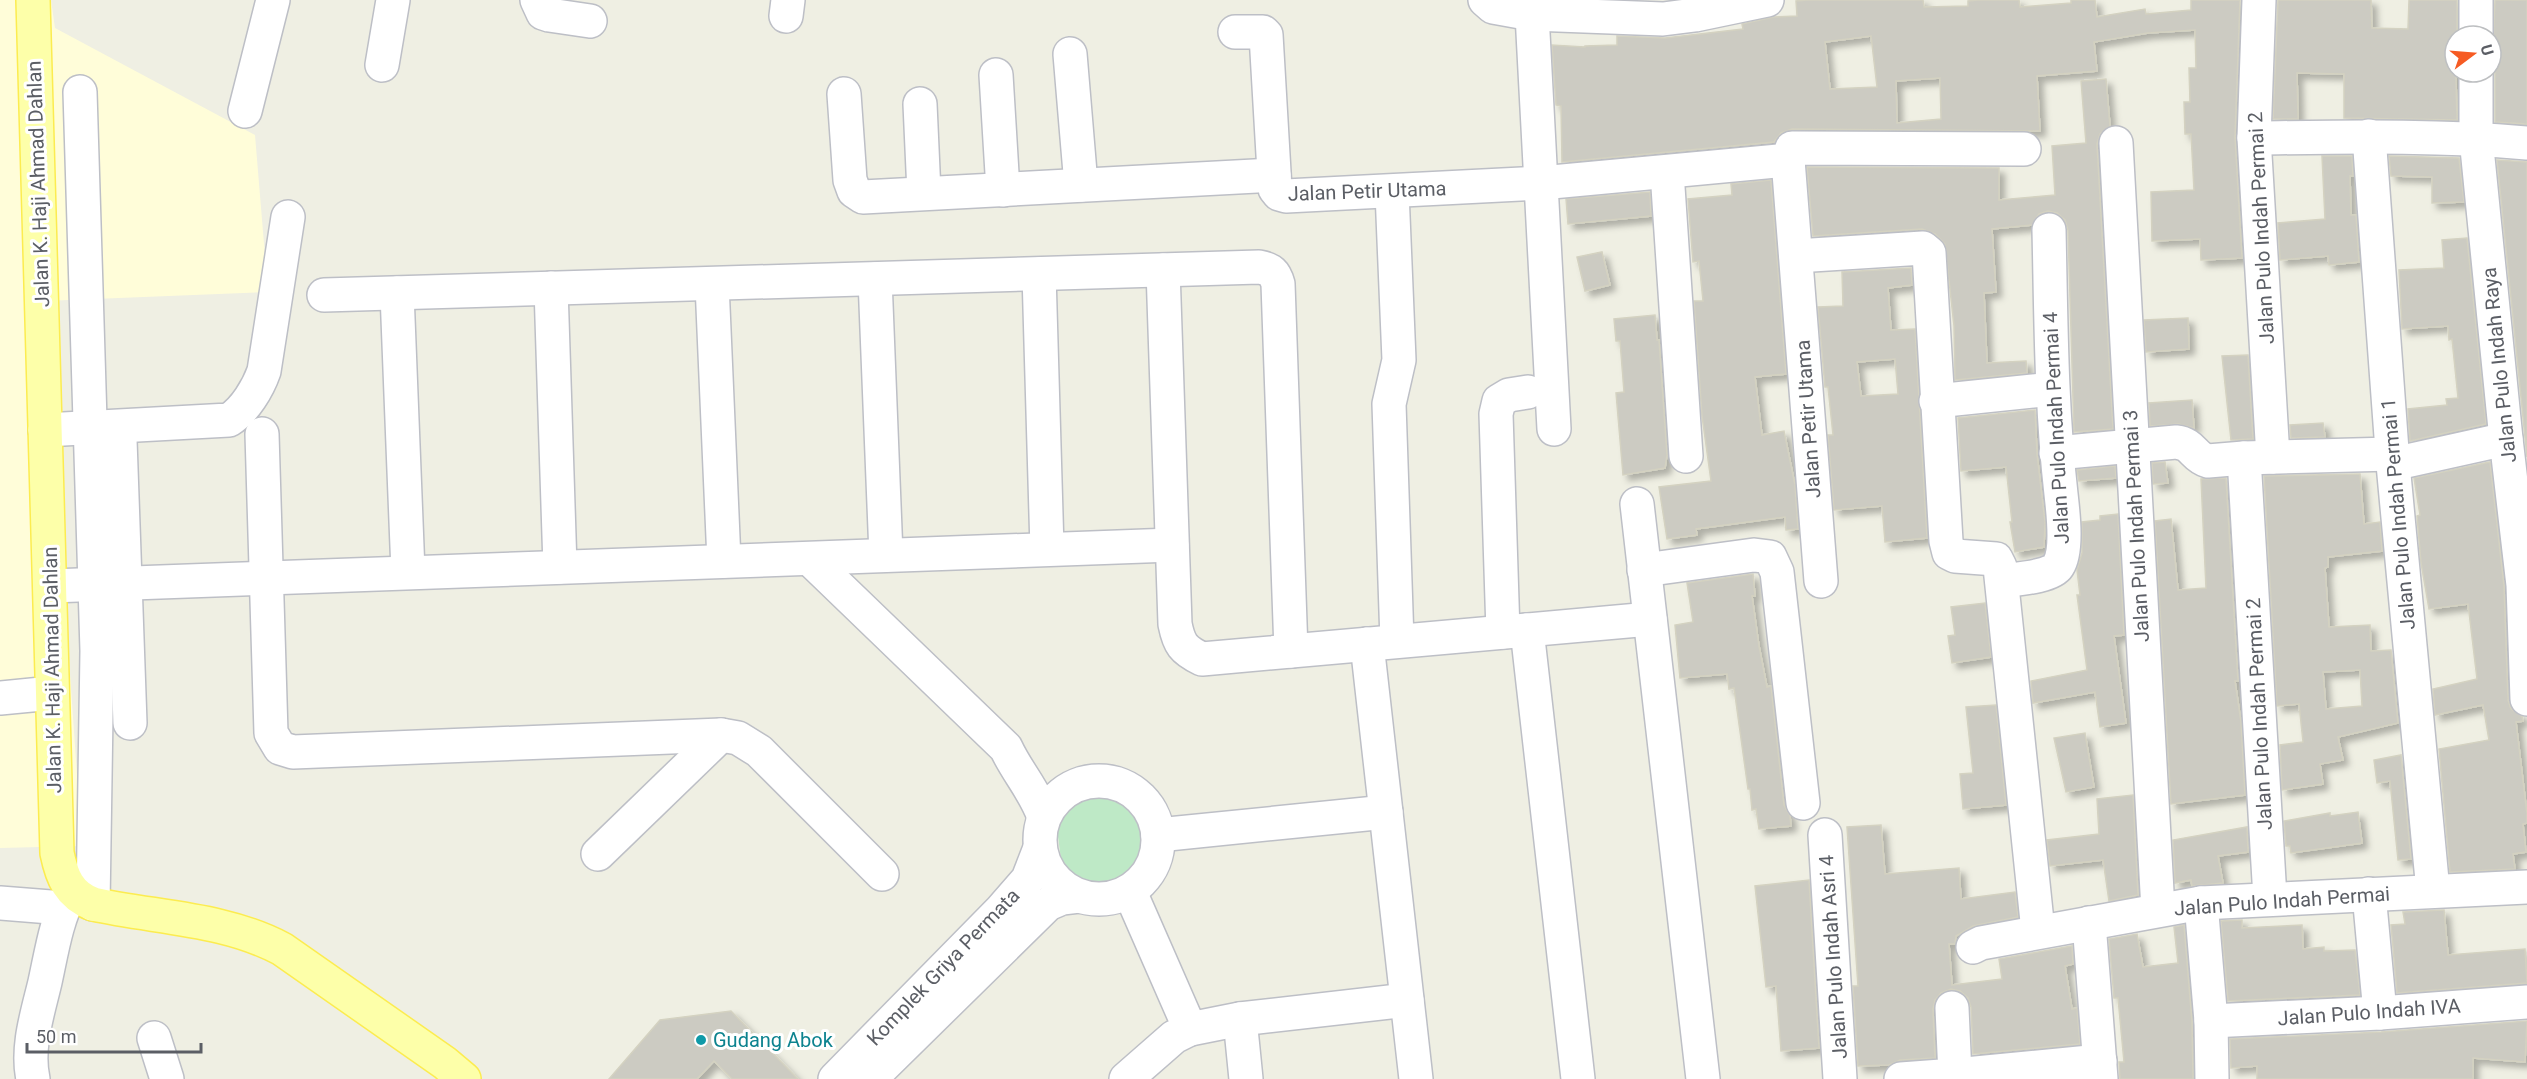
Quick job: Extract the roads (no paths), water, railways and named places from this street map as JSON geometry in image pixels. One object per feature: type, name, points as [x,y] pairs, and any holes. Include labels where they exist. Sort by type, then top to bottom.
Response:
[{"type":"main road","name":"Jalan K. Haji Ahmad Dahlan","points":[[33,0],[58,137],[67,365],[77,432],[82,585],[51,693],[57,854],[64,879],[82,892]]},
{"type":"main road","points":[[82,892],[260,937],[445,1063],[464,1079]]},
{"type":"street","points":[[245,111],[273,0]]},
{"type":"street","points":[[382,65],[393,0]]},
{"type":"street","points":[[537,0],[543,13],[590,21]]},
{"type":"street","points":[[1485,0],[1493,7],[1532,14],[1663,18],[1695,15],[1767,0]]},
{"type":"street","name":"Jalan Pulo Indah Permai 2","points":[[2259,0],[2254,138],[2270,898]]},
{"type":"street","points":[[2476,0],[2476,24]]},
{"type":"street","points":[[1532,14],[1554,429]]},
{"type":"street","name":"Jalan Petir Utama","points":[[1235,32],[1263,32],[1266,35],[1275,189],[1279,194],[1286,196],[1540,183],[1788,160]]},
{"type":"street","points":[[1070,54],[1081,185]]},
{"type":"street","points":[[996,75],[1003,190]]},
{"type":"street","name":"Jalan Pulo Indah Raya","points":[[2476,84],[2476,138],[2506,439],[2523,542],[2527,699]]},
{"type":"street","points":[[33,1079],[32,1043],[51,945],[82,892],[96,651],[82,585],[77,432],[67,365],[58,137],[80,92]]},
{"type":"street","points":[[844,94],[850,180],[854,191],[863,197],[1274,175]]},
{"type":"street","points":[[920,104],[924,193]]},
{"type":"street","points":[[2254,138],[2369,136],[2476,138],[2527,142]]},
{"type":"street","name":"Jalan Pulo Indah Permai 1","points":[[2369,136],[2392,459],[2433,891]]},
{"type":"street","name":"Jalan Pulo Indah Permai 3","points":[[2116,143],[2158,910]]},
{"type":"street","name":"Jalan Petir Utama","points":[[1821,581],[1788,160],[1792,148],[2024,149]]},
{"type":"street","points":[[1667,172],[1686,456]]},
{"type":"street","points":[[1392,192],[1399,360],[1389,405],[1382,643],[1386,812],[1416,1079]]},
{"type":"street","points":[[77,432],[229,420],[237,415],[261,381],[264,371],[288,216]]},
{"type":"street","name":"Jalan Pulo Indah Permai 4","points":[[2002,581],[2046,574],[2057,569],[2061,560],[2063,516],[2052,389],[2049,230]]},
{"type":"street","points":[[1796,256],[1923,248],[1929,253],[1936,401],[1947,549],[1955,556],[1996,559],[2000,567],[2038,931]]},
{"type":"street","points":[[324,295],[1258,267],[1269,269],[1275,275],[1278,285],[1291,651]]},
{"type":"street","points":[[1163,270],[1175,624],[1179,640],[1188,653],[1202,659],[1650,619]]},
{"type":"street","points":[[1039,274],[1047,549]]},
{"type":"street","points":[[875,279],[886,555]]},
{"type":"street","points":[[712,284],[724,561]]},
{"type":"street","points":[[551,288],[560,567]]},
{"type":"street","points":[[397,293],[408,572]]},
{"type":"street","points":[[1936,401],[2052,389]]},
{"type":"street","points":[[1528,392],[1509,395],[1500,401],[1496,414],[1515,631],[1578,1079]]},
{"type":"street","points":[[262,434],[271,733],[280,748],[293,752],[721,735],[738,738],[749,742],[759,751],[882,874]]},
{"type":"street","points":[[2056,453],[2176,442],[2188,444],[2203,460],[2259,457],[2392,459],[2506,439]]},
{"type":"street","points":[[1637,504],[1702,1079]]},
{"type":"street","points":[[82,585],[1172,545]]},
{"type":"street","points":[[1644,570],[1754,555],[1770,557],[1777,572],[1803,803]]},
{"type":"street","points":[[810,559],[1006,748],[1012,762],[1033,790],[1042,833],[1045,864],[1053,878],[1065,889],[1079,896],[1097,900],[1114,898],[1130,892],[1149,873],[1158,848],[1158,835],[1149,808],[1141,797],[1129,789],[1102,780],[1075,785],[1056,798],[1042,833]]},
{"type":"street","points":[[82,585],[130,723]]},
{"type":"street","points":[[0,698],[51,693]]},
{"type":"street","points":[[598,854],[721,735]]},
{"type":"street","points":[[1006,748],[1023,754],[1048,774],[1075,785]]},
{"type":"street","points":[[1158,835],[1386,812]]},
{"type":"street","name":"Komplek Griya Permata","points":[[870,1079],[1011,920],[1028,879],[1042,833]]},
{"type":"street","name":"Jalan Pulo Indah Asri 4","points":[[1825,835],[1840,1079]]},
{"type":"street","name":"Jalan Pulo Indah Permai","points":[[1973,947],[1981,943],[2038,931],[2201,903],[2527,887]]},
{"type":"street","points":[[0,903],[82,892]]},
{"type":"street","points":[[1130,892],[1190,1029]]},
{"type":"street","points":[[2369,894],[2380,1013]]},
{"type":"street","name":"Komplek Griya Permata","points":[[835,1079],[1011,920],[1062,898],[1079,896]]},
{"type":"street","points":[[2201,903],[2211,1021],[2212,1079]]},
{"type":"street","points":[[1901,1079],[2100,1070],[2089,923]]},
{"type":"street","points":[[1126,1079],[1174,1037],[1190,1029],[1240,1018],[1407,1000]]},
{"type":"street","name":"Jalan Pulo Indah IVA","points":[[2211,1021],[2380,1013],[2527,1002]]},
{"type":"street","points":[[1952,1008],[1955,1075]]},
{"type":"street","points":[[1240,1018],[1246,1079]]},
{"type":"street","points":[[154,1038],[167,1079]]},
{"type":"place","name":"Gudang Abok","points":[[701,1040]]}]
